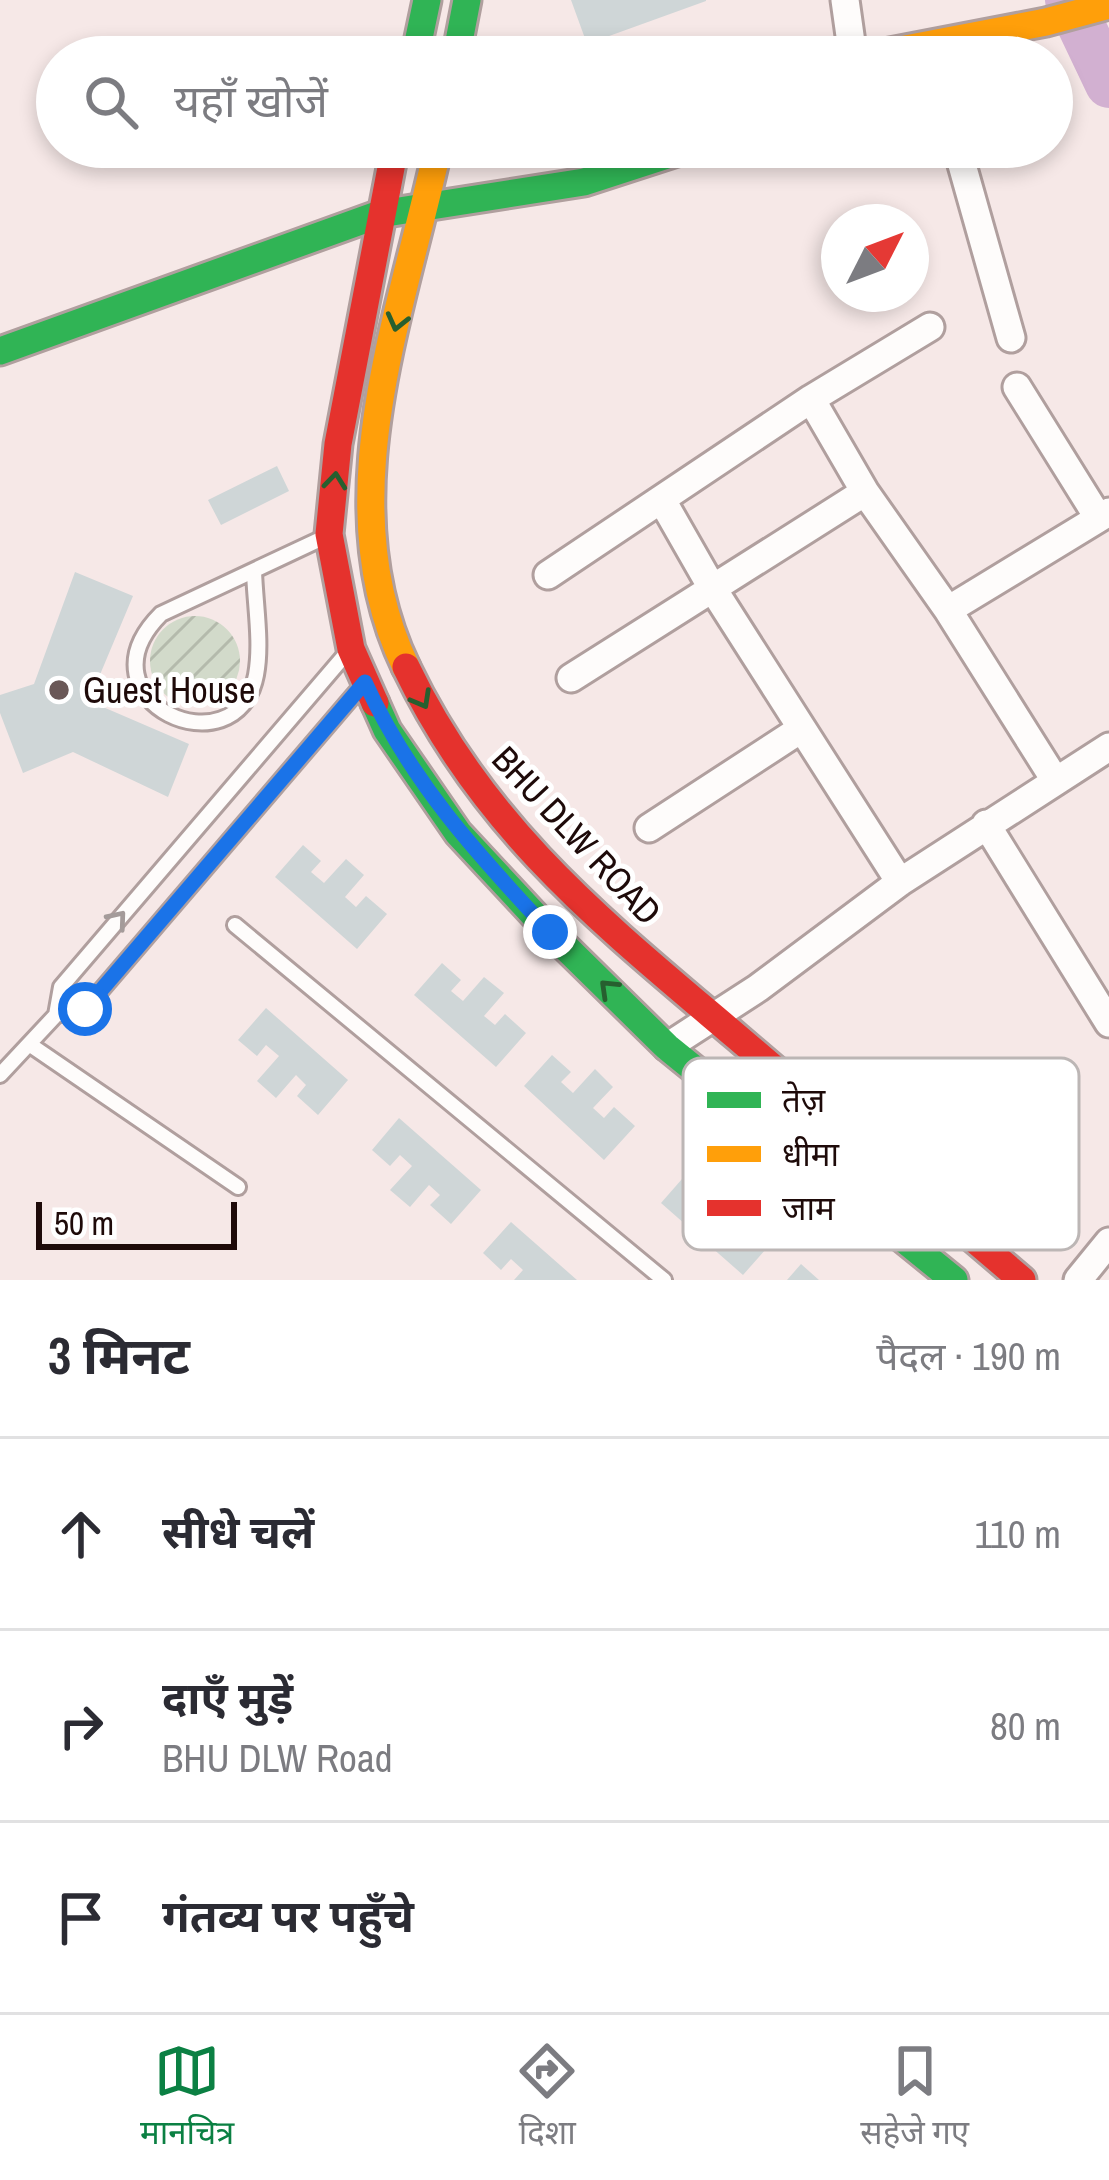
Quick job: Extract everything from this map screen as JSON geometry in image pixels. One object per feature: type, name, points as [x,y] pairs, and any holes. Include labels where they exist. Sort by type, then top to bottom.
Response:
[{"type":"main road","points":[[419,36],[427,0]]},
{"type":"main road","points":[[460,36],[467,0]]},
{"type":"main road","points":[[969,36],[1026,16],[1106,6]]},
{"type":"main road","points":[[390,168],[338,444],[329,534],[351,649],[387,730],[458,833],[550,932],[683,1059]]},
{"type":"main road","name":"BHU DLW ROAD","points":[[434,168],[389,355],[371,470],[371,553],[404,667],[455,758],[508,824],[592,914],[762,1058]]},
{"type":"main road","points":[[1,348],[380,214],[584,182],[627,168]]},
{"type":"main road","points":[[917,1250],[954,1280]]},
{"type":"main road","name":"BHU DLW ROAD","points":[[987,1250],[1022,1280]]},
{"type":"street","points":[[845,0],[851,36]]},
{"type":"street","points":[[963,168],[1011,338]]},
{"type":"street","points":[[548,575],[811,399],[930,327]]},
{"type":"street","points":[[948,610],[1104,514],[1017,387]]},
{"type":"street","points":[[811,399],[865,492],[948,610],[1055,781]]},
{"type":"street","points":[[571,678],[865,492]]},
{"type":"street","points":[[663,502],[711,586],[900,882]]},
{"type":"street","points":[[649,828],[801,730]]},
{"type":"street","points":[[668,1047],[758,988],[900,882],[1109,747]]},
{"type":"street","points":[[986,824],[1109,1023]]},
{"type":"street","points":[[1078,1280],[1109,1242]]},
{"type":"lane","points":[[254,572],[256,678],[247,697],[218,720],[180,722],[162,713],[139,684],[138,646],[146,629],[161,614],[329,534]]},
{"type":"lane","points":[[0,1075],[56,1015],[61,987],[351,649]]},
{"type":"lane","points":[[56,1015],[85,1009],[365,682]]},
{"type":"lane","points":[[172,856],[199,876]]},
{"type":"lane","points":[[235,925],[664,1280]]},
{"type":"lane","points":[[29,1044],[238,1186]]},
{"type":"green space","points":[[195,616],[227,629],[240,661],[227,693],[195,706],[163,693],[150,661],[163,629]]},
{"type":"building","points":[[571,0],[706,0],[609,36],[584,36]]},
{"type":"building","points":[[277,466],[289,491],[221,525],[208,500]]},
{"type":"building","name":"Guest House","points":[[75,572],[133,596],[99,677],[103,707],[189,744],[168,797],[73,752],[23,773],[0,713],[0,695],[34,684]]},
{"type":"building","points":[[303,845],[321,861],[311,872],[324,883],[346,859],[364,875],[345,897],[356,907],[366,896],[387,914],[357,949],[275,877]]},
{"type":"building","points":[[442,963],[461,980],[451,991],[463,1001],[484,977],[504,993],[484,1016],[495,1025],[505,1014],[526,1033],[496,1067],[414,995]]},
{"type":"building","points":[[266,1008],[348,1080],[318,1115],[297,1096],[306,1085],[296,1075],[276,1098],[257,1081],[279,1056],[266,1045],[257,1056],[238,1040]]},
{"type":"building","points":[[552,1055],[571,1072],[561,1082],[573,1093],[595,1069],[613,1087],[593,1108],[604,1118],[614,1107],[635,1126],[604,1160],[524,1086]]},
{"type":"building","points":[[399,1118],[481,1190],[451,1224],[430,1205],[440,1195],[429,1185],[410,1207],[390,1190],[412,1166],[400,1155],[390,1166],[372,1150]]},
{"type":"building","points":[[683,1178],[683,1222],[661,1203]]},
{"type":"building","points":[[511,1222],[577,1280],[514,1280],[523,1270],[511,1259],[501,1270],[483,1253]]},
{"type":"building","points":[[715,1250],[765,1250],[743,1275]]},
{"type":"building","points":[[801,1264],[819,1280],[787,1280]]},
{"type":"waterway","points":[[1069,0],[1109,84]]},
{"type":"traffic: fast","points":[[419,36],[427,0]]},
{"type":"traffic: fast","points":[[460,36],[467,0]]},
{"type":"traffic: fast","points":[[0,351],[380,214],[584,182],[627,168]]},
{"type":"traffic: fast","points":[[375,703],[387,730],[458,833],[550,932],[683,1060]]},
{"type":"traffic: fast","points":[[917,1250],[954,1280]]},
{"type":"traffic: slow","points":[[973,36],[1109,5]]},
{"type":"traffic: slow","points":[[406,667],[383,604],[372,540],[371,474],[391,341],[433,168]]},
{"type":"traffic: jam","points":[[375,703],[351,649],[329,534],[338,444],[391,168]]},
{"type":"traffic: jam","points":[[406,667],[437,725],[510,826],[594,913],[762,1058]]},
{"type":"traffic: jam","points":[[987,1250],[1022,1280]]},
{"type":"place","name":"Guest House","points":[[59,690]]},
{"type":"route","points":[[85,1009],[365,682],[387,730],[458,833],[550,932]]}]
